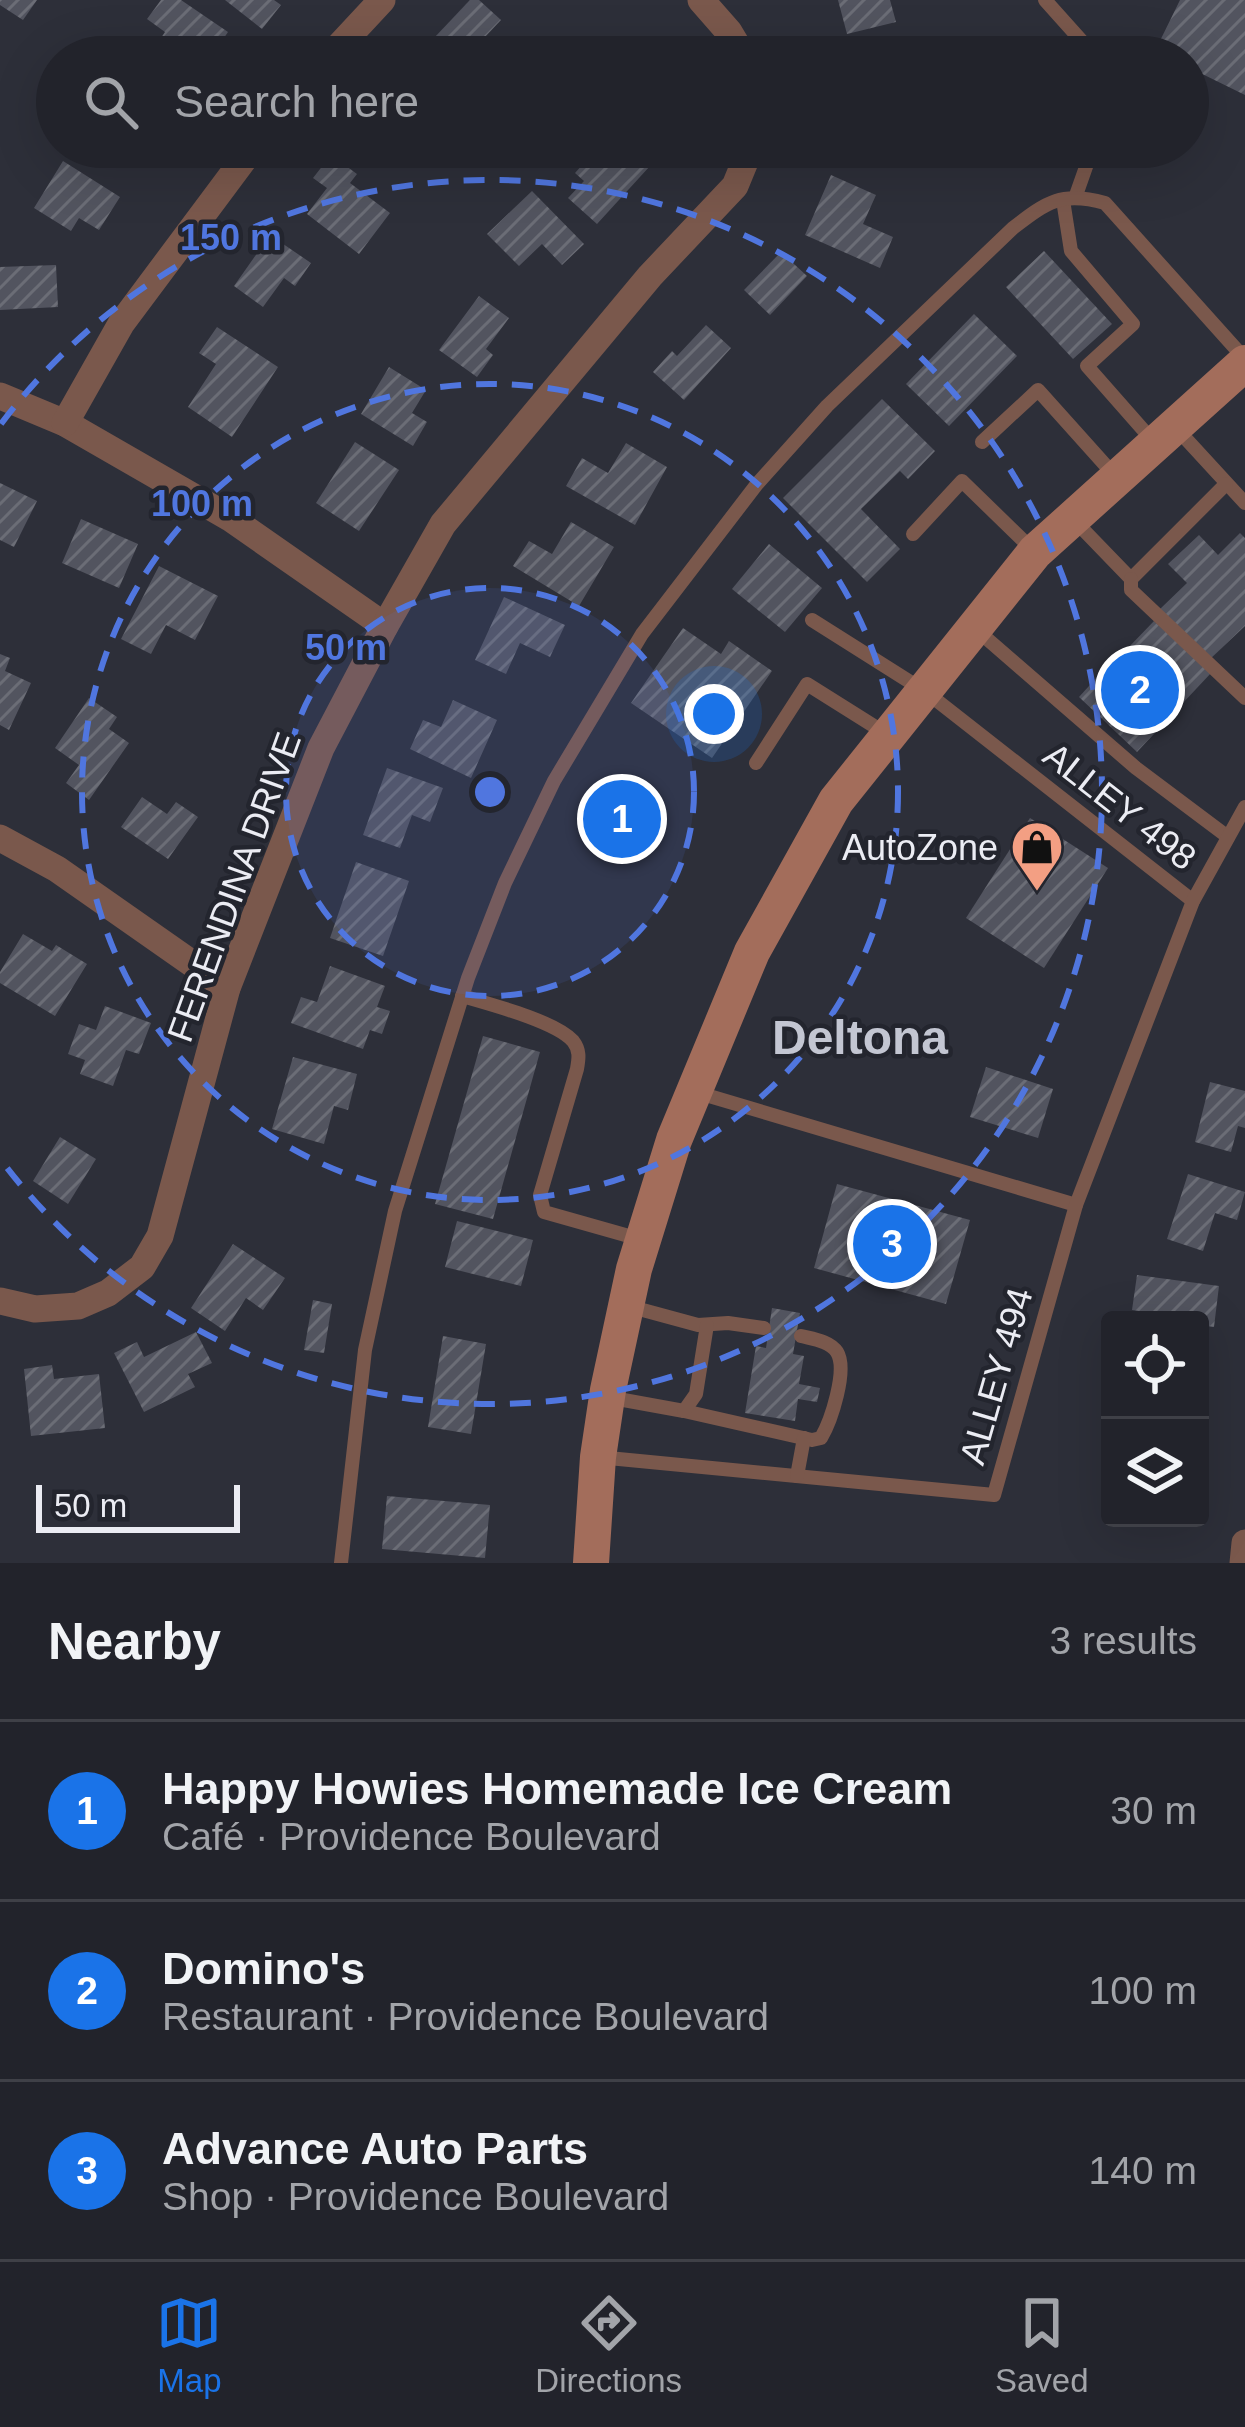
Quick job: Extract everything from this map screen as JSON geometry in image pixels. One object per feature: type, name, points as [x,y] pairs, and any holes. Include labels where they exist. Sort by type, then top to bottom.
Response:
[{"type":"main road","points":[[591,1563],[607,1397],[643,1240],[674,1140],[752,952],[836,801],[1035,552],[1245,361]]},
{"type":"street","points":[[349,36],[382,0]]},
{"type":"street","points":[[701,0],[731,36]]},
{"type":"street","points":[[65,422],[121,325],[237,168]]},
{"type":"street","name":"FERENDINA DRIVE","points":[[0,1300],[35,1309],[78,1306],[108,1293],[142,1267],[160,1236],[227,988],[321,748],[385,626],[442,524],[650,276],[735,186],[743,168]]},
{"type":"street","points":[[0,396],[65,422],[230,518],[385,626]]},
{"type":"street","points":[[0,838],[57,869],[227,988]]},
{"type":"street","points":[[1243,1563],[1245,1543]]},
{"type":"lane","points":[[1045,0],[1077,36]]},
{"type":"lane","points":[[1083,168],[1069,199],[1071,251],[1133,324],[1087,367],[1245,503]]},
{"type":"lane","points":[[340,1563],[364,1350],[395,1211],[463,996],[505,883],[554,782],[642,634],[757,484],[827,406],[1013,228],[1046,203],[1069,199],[1105,203],[1245,361]]},
{"type":"lane","points":[[982,442],[1038,390],[1118,479]]},
{"type":"lane","points":[[913,534],[962,481],[1035,552]]},
{"type":"lane","points":[[1131,579],[1226,484]]},
{"type":"lane","points":[[1072,519],[1131,579],[1131,590],[1242,690]]},
{"type":"lane","name":"ALLEY 498","points":[[812,620],[926,692],[1193,901],[1245,807]]},
{"type":"lane","points":[[976,629],[1136,768],[1228,837]]},
{"type":"lane","points":[[756,763],[807,684],[889,736]]},
{"type":"lane","name":"ALLEY 494","points":[[598,1457],[994,1495],[1076,1205],[1193,901]]},
{"type":"lane","points":[[463,996],[536,1021],[569,1037],[578,1050],[577,1069],[540,1195],[544,1212],[643,1240]]},
{"type":"lane","points":[[694,1091],[1076,1205]]},
{"type":"lane","points":[[626,1306],[707,1325],[764,1328]]},
{"type":"lane","points":[[684,1411],[696,1394],[707,1325]]},
{"type":"lane","points":[[607,1397],[821,1438],[842,1367],[829,1344],[801,1336]]},
{"type":"lane","points":[[796,1476],[804,1438]]},
{"type":"building","points":[[0,0],[37,0],[23,20],[0,5]]},
{"type":"building","points":[[161,0],[181,0],[228,32],[225,36],[162,36],[165,32],[147,19]]},
{"type":"building","points":[[225,0],[274,0],[281,5],[262,29]]},
{"type":"building","points":[[470,0],[479,0],[501,20],[486,36],[436,36]]},
{"type":"building","points":[[838,0],[890,0],[896,22],[847,34]]},
{"type":"building","points":[[1180,0],[1245,0],[1245,95],[1209,77],[1209,36],[1162,36]]},
{"type":"building","points":[[59,168],[74,168],[120,197],[99,230],[79,218],[71,231],[34,208]]},
{"type":"building","points":[[321,168],[349,168],[357,174],[350,183],[390,213],[359,254],[307,214],[327,188],[313,178]]},
{"type":"building","points":[[580,168],[648,168],[597,224],[568,198],[584,181],[575,173]]},
{"type":"building","points":[[831,175],[876,195],[863,224],[893,237],[880,268],[805,235]]},
{"type":"building","points":[[532,191],[584,244],[562,265],[542,244],[519,266],[487,234]]},
{"type":"building","points":[[270,235],[311,263],[295,286],[284,278],[263,307],[234,286]]},
{"type":"building","points":[[1044,251],[1112,324],[1073,359],[1006,287]]},
{"type":"building","points":[[781,252],[807,276],[770,315],[744,290]]},
{"type":"building","points":[[56,265],[58,307],[0,310],[0,267]]},
{"type":"building","points":[[479,296],[509,318],[486,349],[493,355],[477,377],[439,350]]},
{"type":"building","points":[[974,314],[1017,356],[949,426],[906,384]]},
{"type":"building","points":[[706,325],[731,348],[684,400],[653,372],[672,351],[677,356]]},
{"type":"building","points":[[217,327],[278,367],[232,437],[188,407],[216,364],[199,353]]},
{"type":"building","points":[[389,367],[426,390],[412,413],[427,422],[413,446],[361,414]]},
{"type":"building","points":[[882,399],[935,451],[908,479],[900,471],[861,509],[900,549],[867,582],[783,498]]},
{"type":"building","points":[[355,442],[399,470],[359,531],[316,503]]},
{"type":"building","points":[[626,443],[667,467],[635,525],[566,486],[582,458],[608,473]]},
{"type":"building","points":[[0,483],[37,501],[14,547],[0,540]]},
{"type":"building","points":[[81,519],[138,544],[119,588],[62,563]]},
{"type":"building","points":[[571,522],[614,547],[579,606],[513,566],[529,541],[552,554]]},
{"type":"building","points":[[1240,533],[1245,538],[1245,626],[1209,660],[1160,609],[1187,583],[1168,564],[1199,535],[1218,555]]},
{"type":"building","points":[[769,544],[822,588],[785,632],[732,589]]},
{"type":"building","points":[[159,566],[218,596],[195,640],[166,625],[151,654],[121,639]]},
{"type":"building","points":[[504,597],[565,625],[550,657],[520,643],[506,674],[475,660]]},
{"type":"building","points":[[1154,621],[1211,673],[1137,752],[1079,697],[1099,675],[1108,683],[1134,654],[1128,648]]},
{"type":"building","points":[[683,628],[721,654],[729,641],[772,671],[712,758],[631,703]]},
{"type":"building","points":[[0,654],[10,658],[5,671],[31,683],[9,730],[0,725]]},
{"type":"building","points":[[89,698],[117,717],[109,729],[129,743],[89,800],[66,783],[79,765],[55,748]]},
{"type":"building","points":[[453,700],[497,720],[471,778],[410,749],[423,720],[441,727]]},
{"type":"building","points":[[387,768],[443,788],[430,822],[412,815],[400,848],[363,835]]},
{"type":"building","points":[[617,778],[660,801],[628,860],[585,837]]},
{"type":"building","points":[[142,797],[167,814],[176,802],[198,817],[168,859],[121,827]]},
{"type":"building","name":"AutoZone","points":[[1030,818],[1108,868],[1044,968],[966,918]]},
{"type":"building","points":[[356,862],[409,881],[383,956],[330,938]]},
{"type":"building","points":[[23,934],[52,951],[56,945],[87,964],[55,1016],[0,983],[0,972]]},
{"type":"building","points":[[330,966],[385,986],[377,1007],[390,1011],[382,1034],[370,1030],[363,1049],[291,1023],[301,997],[317,1002]]},
{"type":"building","points":[[105,1006],[151,1023],[139,1054],[126,1050],[113,1086],[80,1074],[85,1060],[68,1054],[79,1024],[96,1030]]},
{"type":"building","points":[[483,1036],[540,1052],[493,1219],[435,1204]]},
{"type":"building","points":[[293,1057],[357,1074],[348,1110],[334,1106],[324,1144],[272,1129]]},
{"type":"building","points":[[986,1067],[1053,1089],[1038,1138],[970,1117]]},
{"type":"building","points":[[1210,1082],[1245,1091],[1245,1128],[1238,1126],[1231,1152],[1195,1142]]},
{"type":"building","points":[[60,1137],[96,1159],[68,1204],[33,1181]]},
{"type":"building","points":[[1188,1174],[1245,1192],[1237,1220],[1215,1213],[1203,1251],[1167,1239]]},
{"type":"building","points":[[837,1184],[970,1220],[946,1304],[814,1268]]},
{"type":"building","points":[[457,1221],[533,1240],[521,1286],[445,1267]]},
{"type":"building","points":[[233,1244],[285,1278],[263,1310],[246,1298],[225,1331],[191,1308]]},
{"type":"building","points":[[1137,1275],[1219,1286],[1214,1327],[1209,1326],[1209,1311],[1132,1310]]},
{"type":"building","points":[[313,1300],[332,1304],[324,1353],[304,1350]]},
{"type":"building","points":[[772,1308],[800,1313],[793,1354],[804,1356],[799,1384],[820,1388],[817,1402],[798,1399],[795,1421],[745,1413],[756,1346],[766,1348]]},
{"type":"building","points":[[196,1332],[212,1363],[188,1374],[195,1387],[144,1412],[114,1353],[137,1342],[144,1357]]},
{"type":"building","points":[[443,1336],[486,1344],[471,1434],[428,1427]]},
{"type":"building","points":[[52,1365],[54,1379],[99,1374],[105,1428],[31,1436],[24,1369]]},
{"type":"building","points":[[387,1496],[490,1505],[485,1558],[382,1549]]},
{"type":"place","name":"Domino's","points":[[1140,690]]},
{"type":"place","name":"Happy Howies Homemade Ice Cream","points":[[622,819]]},
{"type":"place","name":"AutoZone","points":[[1037,893]]},
{"type":"place","name":"Advance Auto Parts","points":[[892,1244]]},
{"type":"district","name":"Deltona","points":[[860,1037]]}]
